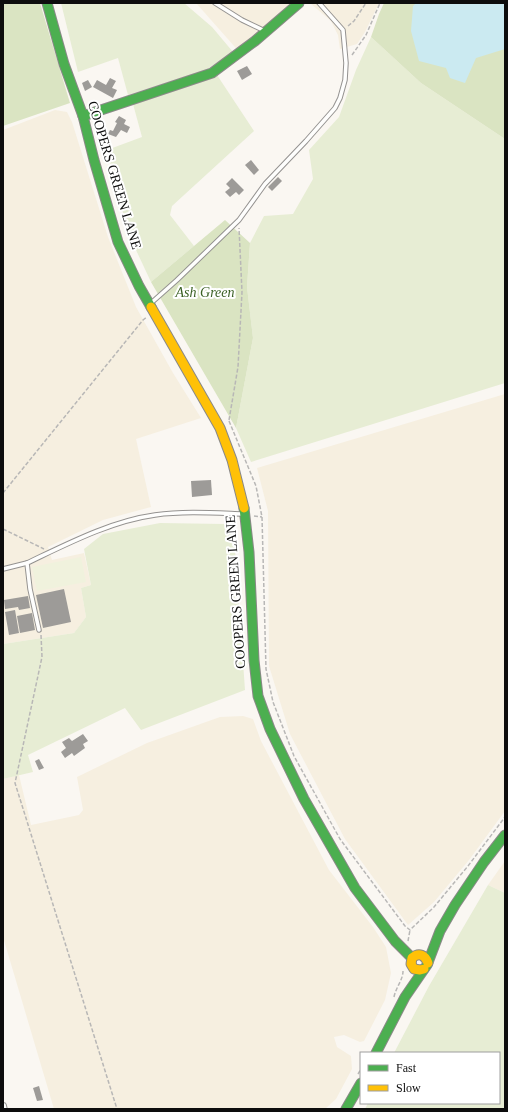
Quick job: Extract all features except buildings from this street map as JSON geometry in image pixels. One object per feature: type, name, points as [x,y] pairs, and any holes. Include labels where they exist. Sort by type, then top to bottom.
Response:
[{"type":"street","name":"COOPERS GREEN LANE","points":[[47,3],[64,64],[83,116],[118,242],[151,308],[220,428],[232,460],[245,514],[249,552],[254,660],[258,696],[270,729],[304,799],[355,888],[395,941],[409,956],[415,960],[422,954],[426,958],[426,966]]},
{"type":"street","points":[[83,116],[212,73],[255,41],[298,3]]},
{"type":"street","points":[[377,1052],[405,997],[426,966],[440,931],[455,905],[484,862],[505,835]]},
{"type":"street","points":[[405,997],[415,960],[440,931]]},
{"type":"street","points":[[415,960],[416,970],[419,971],[426,966]]},
{"type":"street","points":[[346,1109],[360,1085]]},
{"type":"lane","points":[[215,3],[242,20],[266,31]]},
{"type":"lane","points":[[151,308],[177,280],[239,220],[265,184],[335,108],[346,80],[343,30],[319,3]]},
{"type":"lane","points":[[3,569],[27,563],[94,532],[130,520],[155,515],[186,512],[245,514]]},
{"type":"lane","points":[[27,563],[30,589],[39,630]]},
{"type":"path","points":[[343,30],[354,21],[366,3]]},
{"type":"path","points":[[346,63],[366,35],[380,3]]},
{"type":"path","points":[[239,220],[242,292],[238,367],[229,420],[256,486],[262,517],[266,669],[273,702],[294,756],[340,839],[405,926],[410,930]]},
{"type":"path","points":[[3,493],[143,320],[151,308]]},
{"type":"path","points":[[220,428],[229,420]]},
{"type":"path","points":[[3,529],[43,547],[49,553]]},
{"type":"path","points":[[39,630],[42,657],[15,783],[116,1109]]},
{"type":"path","points":[[408,942],[410,930],[434,907],[468,866],[505,817]]},
{"type":"shaded area","points":[[196,3],[304,3],[242,55]]},
{"type":"shaded area","points":[[310,3],[379,3],[365,32],[357,44],[340,49],[338,35],[331,21]]},
{"type":"shaded area","points":[[55,110],[67,112],[72,122],[108,237],[136,307],[173,373],[201,418],[136,439],[151,507],[103,520],[48,547],[52,560],[84,553],[91,585],[81,588],[86,617],[74,633],[3,644],[3,130]]},
{"type":"shaded area","points":[[505,394],[505,811],[469,860],[434,902],[408,925],[345,839],[290,734],[269,666],[268,511],[257,468]]},
{"type":"shaded area","points":[[243,716],[253,719],[261,741],[329,870],[373,927],[386,947],[391,973],[385,1000],[364,1041],[360,1042],[344,1035],[334,1037],[337,1047],[351,1056],[352,1069],[336,1099],[325,1109],[54,1109],[3,937],[3,779],[19,775],[31,825],[79,815],[83,810],[77,777],[147,743],[220,717]]},
{"type":"shaded area","points":[[505,861],[505,893],[488,885]]},
{"type":"green space","points":[[3,3],[40,3],[70,103],[3,126]]},
{"type":"green space","points":[[61,3],[184,3],[212,27],[233,52],[206,70],[128,95],[118,58],[78,72]]},
{"type":"green space","points":[[384,3],[505,3],[505,139],[421,83],[371,37]]},
{"type":"green space","points":[[371,37],[421,83],[505,139],[505,383],[251,462],[236,428],[253,338],[247,287],[250,243],[264,216],[293,214],[313,179],[309,150],[339,117],[356,70]]},
{"type":"green space","points":[[217,75],[254,131],[172,206],[170,215],[194,246],[151,282],[136,250],[121,207],[107,150],[142,137],[133,104]]},
{"type":"green space","name":"Ash Green","points":[[225,220],[250,243],[247,287],[253,338],[236,428],[151,282]]},
{"type":"green space","points":[[160,523],[225,524],[234,535],[245,690],[141,730],[125,708],[28,755],[33,772],[3,779],[3,644],[74,633],[86,617],[81,588],[91,585],[84,549],[103,534]]},
{"type":"green space","points":[[81,557],[86,582],[37,591],[32,567]]},
{"type":"green space","points":[[488,885],[505,893],[505,1109],[365,1109],[368,1104],[500,1104],[500,1052],[395,1052],[429,986]]},
{"type":"water","points":[[416,3],[505,3],[505,49],[476,58],[465,83],[450,78],[446,68],[419,61],[411,31],[413,6]]},
{"type":"traffic: fast","points":[[47,3],[64,64],[83,116],[118,242],[151,307]]},
{"type":"traffic: fast","points":[[83,116],[212,73],[255,41],[299,3]]},
{"type":"traffic: fast","points":[[244,508],[249,552],[254,660],[258,696],[270,729],[304,799],[355,888],[395,941],[412,958]]},
{"type":"traffic: fast","points":[[377,1052],[405,997],[427,965],[440,931],[455,905],[484,862],[505,835]]},
{"type":"traffic: fast","points":[[346,1109],[360,1085]]},
{"type":"traffic: slow","points":[[151,307],[220,428],[232,460],[244,508]]},
{"type":"traffic: slow","points":[[424,969],[414,969],[411,964],[412,958],[417,955],[422,955],[428,963]]}]
